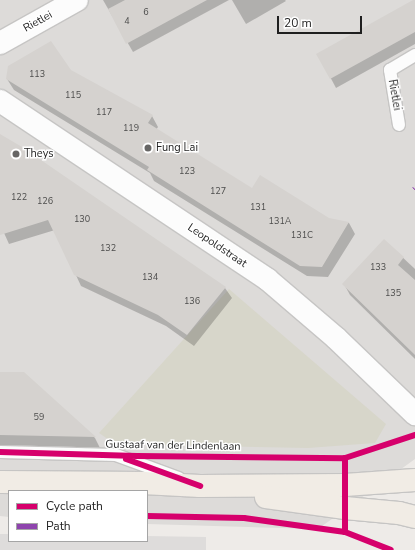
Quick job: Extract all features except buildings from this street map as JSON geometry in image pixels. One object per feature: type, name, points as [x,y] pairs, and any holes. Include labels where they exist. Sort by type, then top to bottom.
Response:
[{"type":"main road","points":[[0,482],[143,483],[200,486],[345,485],[415,480]]},
{"type":"main road","points":[[200,486],[345,508],[399,513],[415,517]]},
{"type":"street","name":"Rietlei","points":[[0,43],[77,0]]},
{"type":"street","name":"Leopoldstraat","points":[[0,101],[266,279],[336,338],[415,414]]},
{"type":"lane","name":"Rietlei","points":[[399,125],[390,70],[415,55]]},
{"type":"lane","name":"Gustaaf van der Lindenlaan","points":[[0,452],[116,455],[200,486]]},
{"type":"shaded area","points":[[0,0],[415,0],[415,459],[318,529],[148,524],[148,490],[8,490],[8,517],[0,516]]},
{"type":"shaded area","points":[[229,289],[386,424],[375,443],[308,448],[115,444],[99,433]]},
{"type":"shaded area","points":[[0,534],[8,534],[8,542],[148,542],[148,536],[206,537],[206,550],[0,550]]},
{"type":"cycle path","points":[[0,452],[137,456],[345,458],[415,435]]},
{"type":"cycle path","points":[[345,458],[345,532]]},
{"type":"cycle path","points":[[126,459],[200,486]]},
{"type":"cycle path","points":[[148,516],[244,518],[345,532],[391,550]]},
{"type":"place","name":"Fung Lai","points":[[148,148]]},
{"type":"place","name":"Theys","points":[[16,154]]}]
